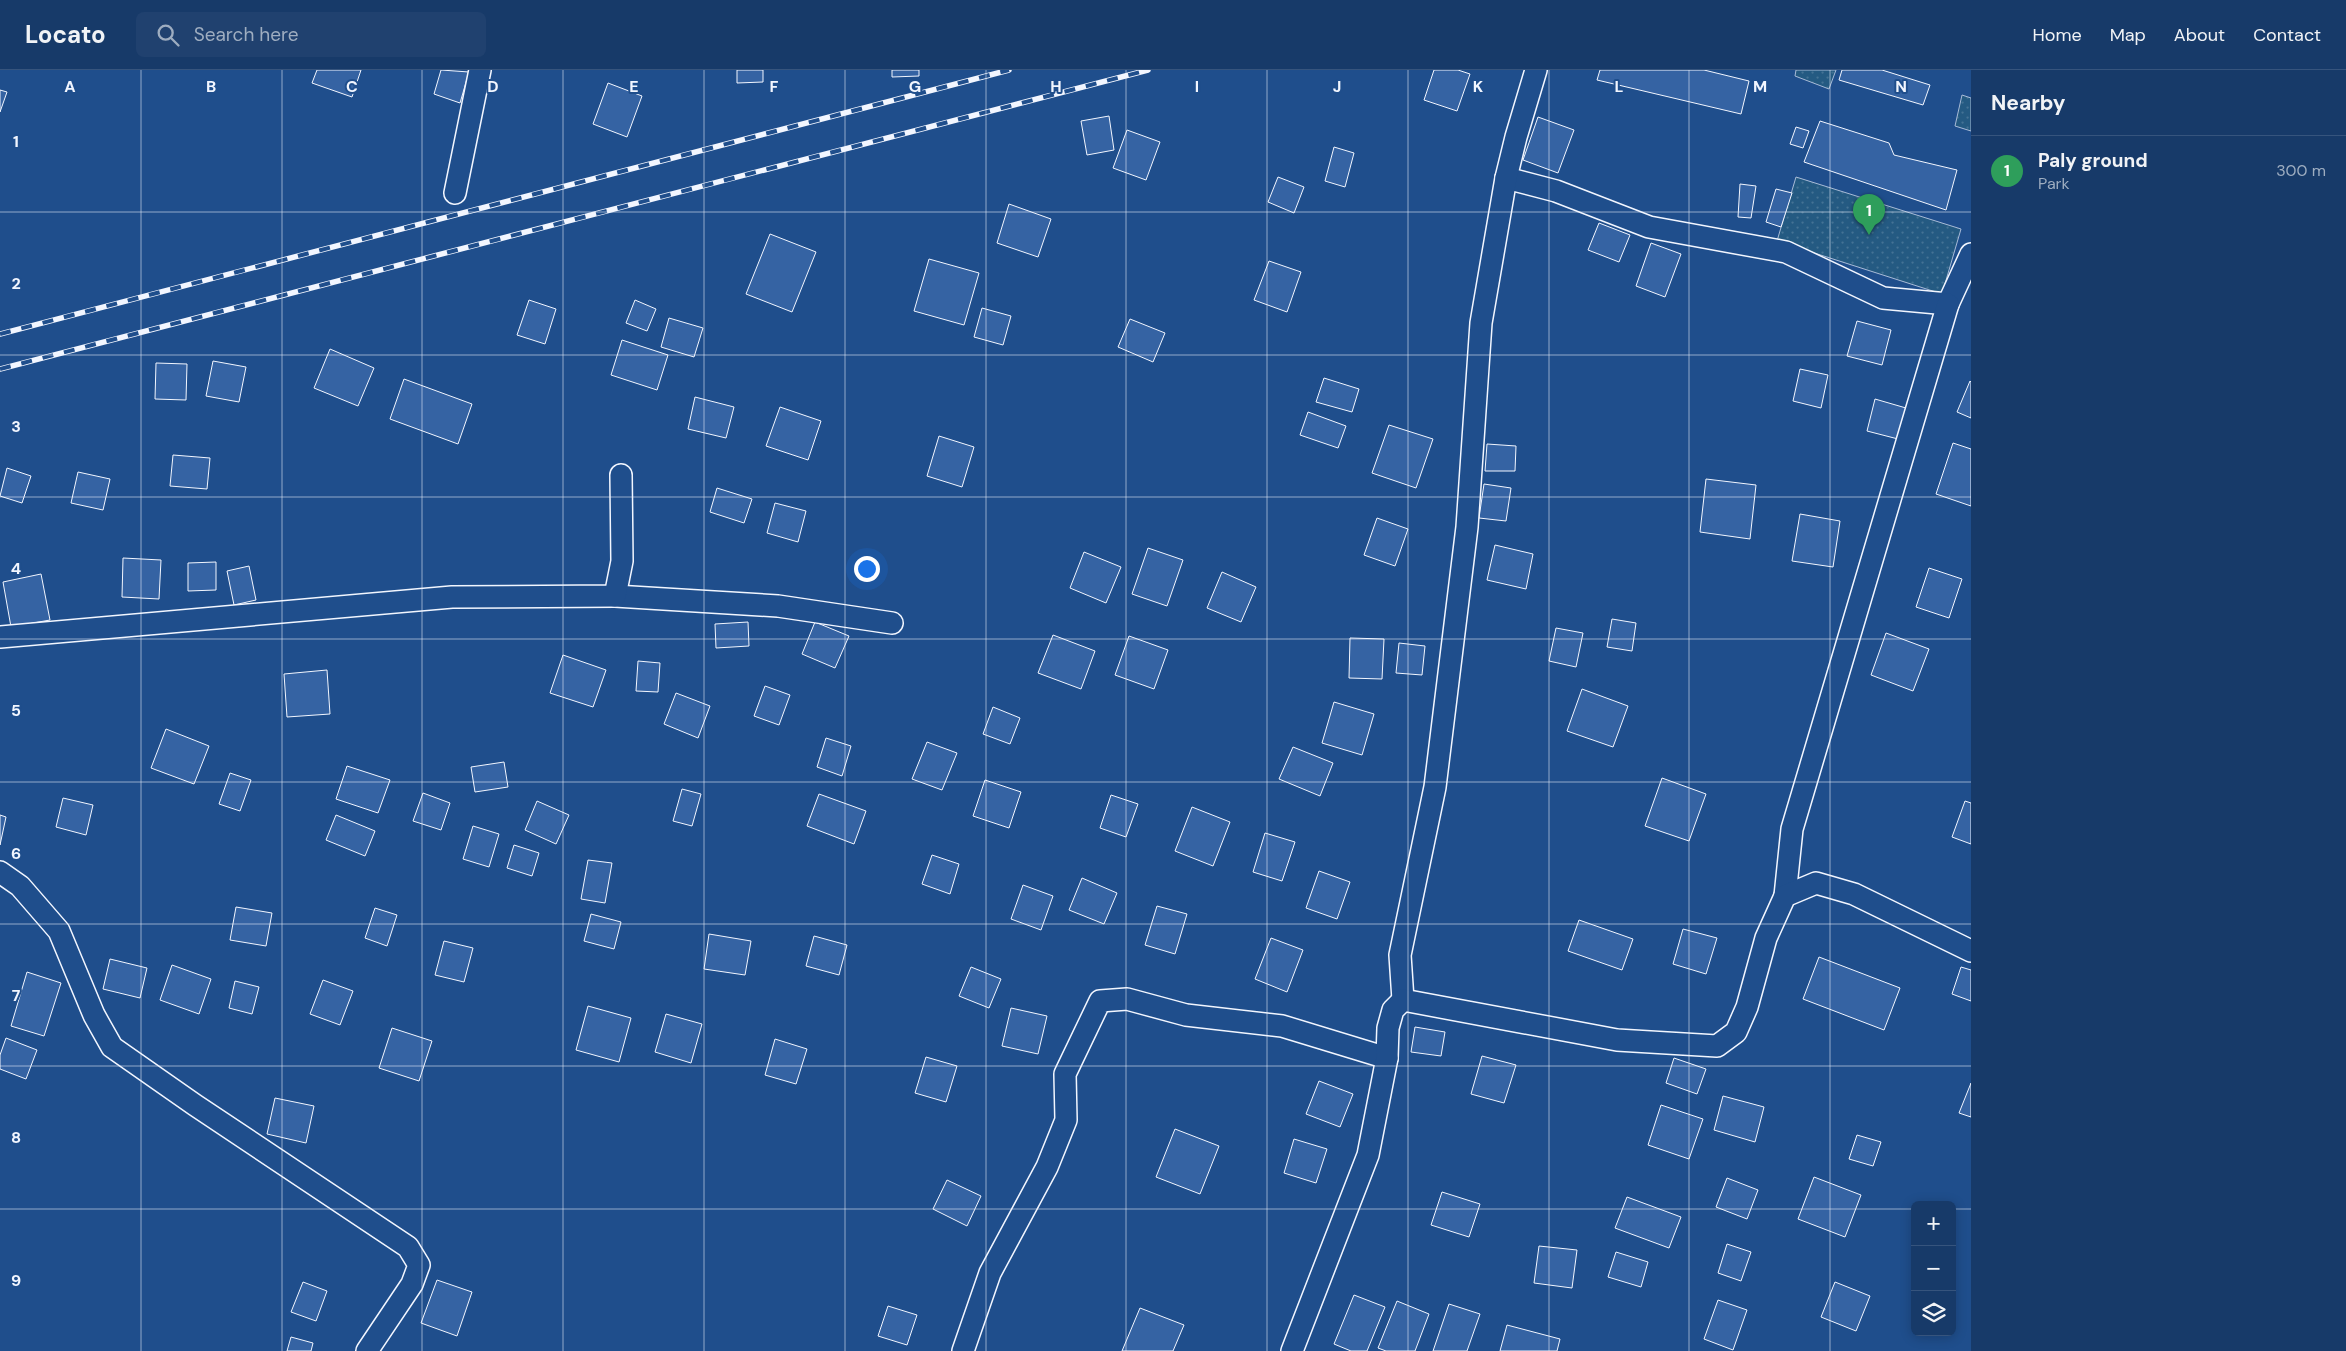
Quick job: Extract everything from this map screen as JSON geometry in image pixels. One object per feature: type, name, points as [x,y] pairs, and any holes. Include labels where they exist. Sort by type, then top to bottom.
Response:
[{"type":"street","points":[[456,193],[480,70]]},
{"type":"street","points":[[1292,1351],[1368,1155],[1387,1058],[1388,1028],[1393,1010],[1403,1000],[1400,955],[1435,787],[1467,527],[1481,323],[1506,178],[1536,70]]},
{"type":"street","points":[[1506,178],[1556,191],[1649,226],[1786,252],[1883,298],[1948,304]]},
{"type":"street","points":[[1403,1000],[1617,1040],[1717,1046],[1736,1032],[1747,1007],[1766,938],[1785,896],[1792,829],[1948,304],[1971,254]]},
{"type":"street","points":[[615,596],[622,561],[621,475]]},
{"type":"street","points":[[0,638],[452,597],[615,596],[778,606],[892,623]]},
{"type":"street","points":[[0,872],[20,886],[59,931],[94,1014],[112,1047],[195,1105],[408,1246],[420,1265],[412,1284],[367,1351]]},
{"type":"street","points":[[1785,896],[1816,883],[1854,894],[1971,951]]},
{"type":"street","points":[[963,1351],[990,1272],[1047,1167],[1066,1120],[1064,1074],[1100,1001],[1127,999],[1186,1015],[1282,1026],[1387,1058]]},
{"type":"shaded area","points":[[1796,70],[1836,70],[1829,89],[1795,76]]},
{"type":"shaded area","points":[[1962,95],[1971,98],[1971,131],[1955,126]]},
{"type":"shaded area","points":[[1796,177],[1961,229],[1942,294],[1777,241]]},
{"type":"building","points":[[317,70],[361,70],[352,97],[312,83]]},
{"type":"building","points":[[441,70],[469,72],[460,103],[434,94]]},
{"type":"building","points":[[737,70],[763,70],[763,82],[737,83]]},
{"type":"building","points":[[892,70],[919,70],[919,76],[892,77]]},
{"type":"building","points":[[1434,70],[1458,70],[1470,74],[1457,111],[1424,100]]},
{"type":"building","points":[[1600,70],[1704,70],[1749,81],[1741,114],[1597,80]]},
{"type":"building","points":[[1842,70],[1882,70],[1930,85],[1923,105],[1839,80]]},
{"type":"building","points":[[608,83],[642,96],[627,137],[593,124]]},
{"type":"building","points":[[0,90],[7,92],[0,112]]},
{"type":"building","points":[[1109,116],[1114,150],[1087,155],[1081,121]]},
{"type":"building","points":[[1538,117],[1574,130],[1558,173],[1523,160]]},
{"type":"building","points":[[1820,121],[1889,143],[1894,155],[1957,170],[1946,210],[1804,162]]},
{"type":"building","points":[[1796,127],[1809,131],[1803,148],[1790,144]]},
{"type":"building","points":[[1127,130],[1160,142],[1146,180],[1113,168]]},
{"type":"building","points":[[1334,147],[1354,153],[1345,187],[1325,181]]},
{"type":"building","points":[[1278,177],[1304,187],[1294,213],[1268,202]]},
{"type":"building","points":[[1740,184],[1756,186],[1751,218],[1738,217]]},
{"type":"building","points":[[1776,189],[1792,193],[1781,227],[1766,222]]},
{"type":"building","points":[[1009,204],[1051,219],[1038,257],[997,243]]},
{"type":"building","points":[[1599,223],[1630,235],[1619,262],[1588,250]]},
{"type":"building","points":[[770,234],[816,252],[792,312],[746,294]]},
{"type":"building","points":[[1651,243],[1681,254],[1665,297],[1636,286]]},
{"type":"building","points":[[929,259],[979,273],[964,325],[914,311]]},
{"type":"building","points":[[1269,261],[1301,272],[1287,312],[1254,300]]},
{"type":"building","points":[[529,300],[556,309],[545,344],[517,335]]},
{"type":"building","points":[[635,300],[656,309],[647,331],[626,323]]},
{"type":"building","points":[[982,308],[1011,316],[1003,345],[974,337]]},
{"type":"building","points":[[669,318],[703,328],[694,357],[661,347]]},
{"type":"building","points":[[1130,319],[1165,333],[1153,362],[1118,347]]},
{"type":"building","points":[[1857,321],[1891,330],[1882,365],[1847,356]]},
{"type":"building","points":[[622,340],[668,355],[657,390],[611,375]]},
{"type":"building","points":[[330,349],[374,368],[358,406],[314,388]]},
{"type":"building","points":[[213,361],[246,367],[239,402],[206,396]]},
{"type":"building","points":[[156,363],[187,364],[186,400],[155,399]]},
{"type":"building","points":[[1800,369],[1828,375],[1821,408],[1793,401]]},
{"type":"building","points":[[1324,378],[1359,389],[1352,412],[1316,402]]},
{"type":"building","points":[[404,379],[472,404],[458,444],[390,419]]},
{"type":"building","points":[[1971,382],[1971,418],[1957,412]]},
{"type":"building","points":[[695,397],[734,407],[726,438],[688,429]]},
{"type":"building","points":[[1875,399],[1906,408],[1898,439],[1867,431]]},
{"type":"building","points":[[780,407],[821,421],[808,460],[766,446]]},
{"type":"building","points":[[1308,412],[1346,426],[1338,448],[1300,435]]},
{"type":"building","points":[[1389,425],[1433,439],[1416,488],[1372,473]]},
{"type":"building","points":[[939,436],[974,447],[962,487],[927,476]]},
{"type":"building","points":[[1953,443],[1971,449],[1971,506],[1936,494]]},
{"type":"building","points":[[1487,444],[1516,446],[1515,471],[1485,471]]},
{"type":"building","points":[[173,455],[210,458],[207,489],[170,486]]},
{"type":"building","points":[[7,468],[31,476],[22,503],[0,496]]},
{"type":"building","points":[[78,472],[110,479],[103,510],[71,503]]},
{"type":"building","points":[[1706,479],[1756,485],[1750,539],[1700,532]]},
{"type":"building","points":[[1484,484],[1511,488],[1506,521],[1479,518]]},
{"type":"building","points":[[717,488],[752,499],[744,523],[710,512]]},
{"type":"building","points":[[775,503],[806,511],[798,542],[767,533]]},
{"type":"building","points":[[1800,514],[1840,521],[1833,567],[1792,561]]},
{"type":"building","points":[[1377,518],[1408,529],[1395,566],[1364,555]]},
{"type":"building","points":[[1495,545],[1533,554],[1526,589],[1487,580]]},
{"type":"building","points":[[1148,548],[1183,560],[1167,606],[1132,594]]},
{"type":"building","points":[[1084,552],[1121,567],[1106,603],[1070,588]]},
{"type":"building","points":[[123,558],[161,560],[159,599],[122,597]]},
{"type":"building","points":[[216,562],[216,590],[188,591],[188,563]]},
{"type":"building","points":[[249,566],[256,600],[234,605],[227,571]]},
{"type":"building","points":[[1929,568],[1962,579],[1949,618],[1916,607]]},
{"type":"building","points":[[1222,572],[1256,587],[1241,622],[1207,608]]},
{"type":"building","points":[[41,574],[50,620],[11,627],[3,582]]},
{"type":"building","points":[[1612,619],[1636,623],[1632,651],[1607,647]]},
{"type":"building","points":[[748,622],[749,646],[716,648],[715,624]]},
{"type":"building","points":[[815,622],[849,636],[835,668],[802,654]]},
{"type":"building","points":[[1556,628],[1583,633],[1576,667],[1549,661]]},
{"type":"building","points":[[1886,633],[1929,649],[1913,691],[1871,675]]},
{"type":"building","points":[[1053,635],[1095,651],[1081,689],[1038,673]]},
{"type":"building","points":[[1129,636],[1168,650],[1154,689],[1115,675]]},
{"type":"building","points":[[1350,638],[1384,639],[1382,679],[1349,678]]},
{"type":"building","points":[[1399,643],[1425,646],[1422,675],[1396,673]]},
{"type":"building","points":[[563,655],[606,670],[593,707],[550,693]]},
{"type":"building","points":[[638,661],[660,663],[658,692],[636,691]]},
{"type":"building","points":[[327,670],[330,714],[287,717],[284,674]]},
{"type":"building","points":[[765,686],[790,695],[779,725],[754,716]]},
{"type":"building","points":[[1582,689],[1628,706],[1613,747],[1567,731]]},
{"type":"building","points":[[676,693],[710,706],[698,738],[664,724]]},
{"type":"building","points":[[1334,702],[1374,714],[1362,755],[1322,743]]},
{"type":"building","points":[[993,707],[1020,718],[1010,744],[983,734]]},
{"type":"building","points":[[166,729],[209,746],[194,784],[151,768]]},
{"type":"building","points":[[826,738],[851,746],[842,776],[817,767]]},
{"type":"building","points":[[927,742],[957,753],[942,790],[912,779]]},
{"type":"building","points":[[1293,747],[1333,763],[1320,796],[1279,779]]},
{"type":"building","points":[[504,762],[508,787],[475,792],[471,767]]},
{"type":"building","points":[[347,766],[390,780],[378,813],[336,799]]},
{"type":"building","points":[[230,773],[251,780],[240,811],[219,804]]},
{"type":"building","points":[[1662,778],[1706,794],[1689,841],[1645,826]]},
{"type":"building","points":[[985,780],[1021,792],[1009,828],[973,816]]},
{"type":"building","points":[[682,789],[701,794],[692,826],[673,821]]},
{"type":"building","points":[[423,793],[450,803],[441,830],[413,821]]},
{"type":"building","points":[[819,794],[866,811],[854,844],[807,826]]},
{"type":"building","points":[[1111,795],[1138,804],[1126,837],[1100,828]]},
{"type":"building","points":[[63,798],[93,805],[86,835],[56,827]]},
{"type":"building","points":[[537,801],[569,815],[556,844],[525,830]]},
{"type":"building","points":[[1965,801],[1971,803],[1971,844],[1952,837]]},
{"type":"building","points":[[1192,807],[1230,822],[1213,866],[1175,851]]},
{"type":"building","points":[[0,815],[6,817],[0,845]]},
{"type":"building","points":[[336,815],[375,831],[365,856],[326,840]]},
{"type":"building","points":[[473,826],[499,834],[489,867],[463,859]]},
{"type":"building","points":[[1265,833],[1295,842],[1282,881],[1253,872]]},
{"type":"building","points":[[514,845],[539,853],[532,876],[507,868]]},
{"type":"building","points":[[932,855],[959,864],[950,894],[922,884]]},
{"type":"building","points":[[588,860],[612,863],[605,903],[581,899]]},
{"type":"building","points":[[1319,871],[1350,882],[1337,919],[1306,908]]},
{"type":"building","points":[[1082,878],[1117,893],[1104,924],[1069,910]]},
{"type":"building","points":[[1023,885],[1053,896],[1041,930],[1011,919]]},
{"type":"building","points":[[1157,906],[1187,914],[1175,954],[1145,945]]},
{"type":"building","points":[[236,907],[272,913],[266,946],[230,940]]},
{"type":"building","points":[[375,908],[397,915],[387,946],[365,938]]},
{"type":"building","points":[[591,914],[621,922],[614,949],[584,941]]},
{"type":"building","points":[[1579,920],[1633,939],[1622,970],[1568,951]]},
{"type":"building","points":[[1683,929],[1717,938],[1706,974],[1673,964]]},
{"type":"building","points":[[709,934],[751,941],[745,975],[704,969]]},
{"type":"building","points":[[814,936],[847,945],[839,975],[806,966]]},
{"type":"building","points":[[1271,938],[1303,950],[1287,992],[1255,979]]},
{"type":"building","points":[[444,941],[473,948],[464,982],[435,975]]},
{"type":"building","points":[[1819,957],[1900,988],[1884,1030],[1803,999]]},
{"type":"building","points":[[110,959],[147,968],[140,998],[103,989]]},
{"type":"building","points":[[172,965],[211,979],[199,1014],[160,1000]]},
{"type":"building","points":[[971,967],[1001,979],[989,1008],[959,996]]},
{"type":"building","points":[[1961,967],[1971,970],[1971,1001],[1952,994]]},
{"type":"building","points":[[27,972],[61,983],[44,1036],[11,1026]]},
{"type":"building","points":[[323,980],[353,991],[340,1025],[310,1014]]},
{"type":"building","points":[[235,981],[259,987],[252,1014],[229,1008]]},
{"type":"building","points":[[588,1006],[631,1018],[619,1062],[576,1050]]},
{"type":"building","points":[[1011,1008],[1047,1016],[1038,1054],[1002,1046]]},
{"type":"building","points":[[666,1014],[702,1024],[691,1063],[655,1052]]},
{"type":"building","points":[[1415,1027],[1445,1032],[1441,1056],[1411,1052]]},
{"type":"building","points":[[392,1028],[432,1041],[419,1081],[379,1068]]},
{"type":"building","points":[[6,1038],[37,1050],[26,1079],[0,1069],[0,1055]]},
{"type":"building","points":[[775,1039],[807,1049],[796,1084],[765,1075]]},
{"type":"building","points":[[1482,1056],[1516,1065],[1504,1103],[1471,1094]]},
{"type":"building","points":[[926,1057],[957,1066],[946,1102],[915,1093]]},
{"type":"building","points":[[1674,1058],[1706,1069],[1697,1094],[1666,1083]]},
{"type":"building","points":[[1319,1081],[1353,1094],[1340,1127],[1306,1114]]},
{"type":"building","points":[[1971,1083],[1971,1117],[1959,1113]]},
{"type":"building","points":[[1723,1096],[1764,1107],[1755,1142],[1714,1130]]},
{"type":"building","points":[[275,1098],[314,1106],[306,1143],[267,1134]]},
{"type":"building","points":[[1661,1105],[1703,1119],[1689,1159],[1648,1145]]},
{"type":"building","points":[[1175,1129],[1219,1146],[1200,1194],[1156,1177]]},
{"type":"building","points":[[1857,1135],[1881,1142],[1873,1166],[1849,1159]]},
{"type":"building","points":[[1294,1139],[1327,1149],[1316,1183],[1284,1173]]},
{"type":"building","points":[[1814,1177],[1861,1195],[1845,1237],[1798,1219]]},
{"type":"building","points":[[1727,1178],[1758,1190],[1747,1219],[1716,1207]]},
{"type":"building","points":[[947,1180],[981,1196],[967,1226],[933,1209]]},
{"type":"building","points":[[1442,1192],[1480,1204],[1469,1237],[1431,1225]]},
{"type":"building","points":[[1627,1197],[1681,1217],[1669,1248],[1615,1228]]},
{"type":"building","points":[[1727,1244],[1751,1252],[1741,1281],[1718,1273]]},
{"type":"building","points":[[1539,1246],[1577,1250],[1572,1288],[1534,1283]]},
{"type":"building","points":[[1616,1252],[1648,1262],[1641,1287],[1608,1277]]},
{"type":"building","points":[[437,1280],[472,1292],[457,1336],[421,1323]]},
{"type":"building","points":[[303,1282],[327,1291],[316,1321],[291,1312]]},
{"type":"building","points":[[1835,1282],[1870,1296],[1856,1331],[1821,1317]]},
{"type":"building","points":[[1354,1295],[1385,1307],[1367,1351],[1351,1351],[1334,1344]]},
{"type":"building","points":[[1718,1300],[1747,1310],[1733,1350],[1704,1339]]},
{"type":"building","points":[[1397,1301],[1429,1314],[1415,1351],[1386,1351],[1378,1348]]},
{"type":"building","points":[[1449,1304],[1480,1314],[1467,1351],[1433,1351]]},
{"type":"building","points":[[888,1306],[917,1315],[907,1345],[878,1336]]},
{"type":"building","points":[[1140,1308],[1184,1325],[1173,1351],[1122,1351]]},
{"type":"building","points":[[1507,1325],[1560,1339],[1557,1351],[1500,1351]]},
{"type":"building","points":[[291,1337],[313,1343],[311,1351],[287,1351]]},
{"type":"railway","points":[[0,334],[1009,70]]},
{"type":"railway","points":[[0,369],[1148,70]]},
{"type":"place","name":"Paly ground","points":[[1869,235]]}]
